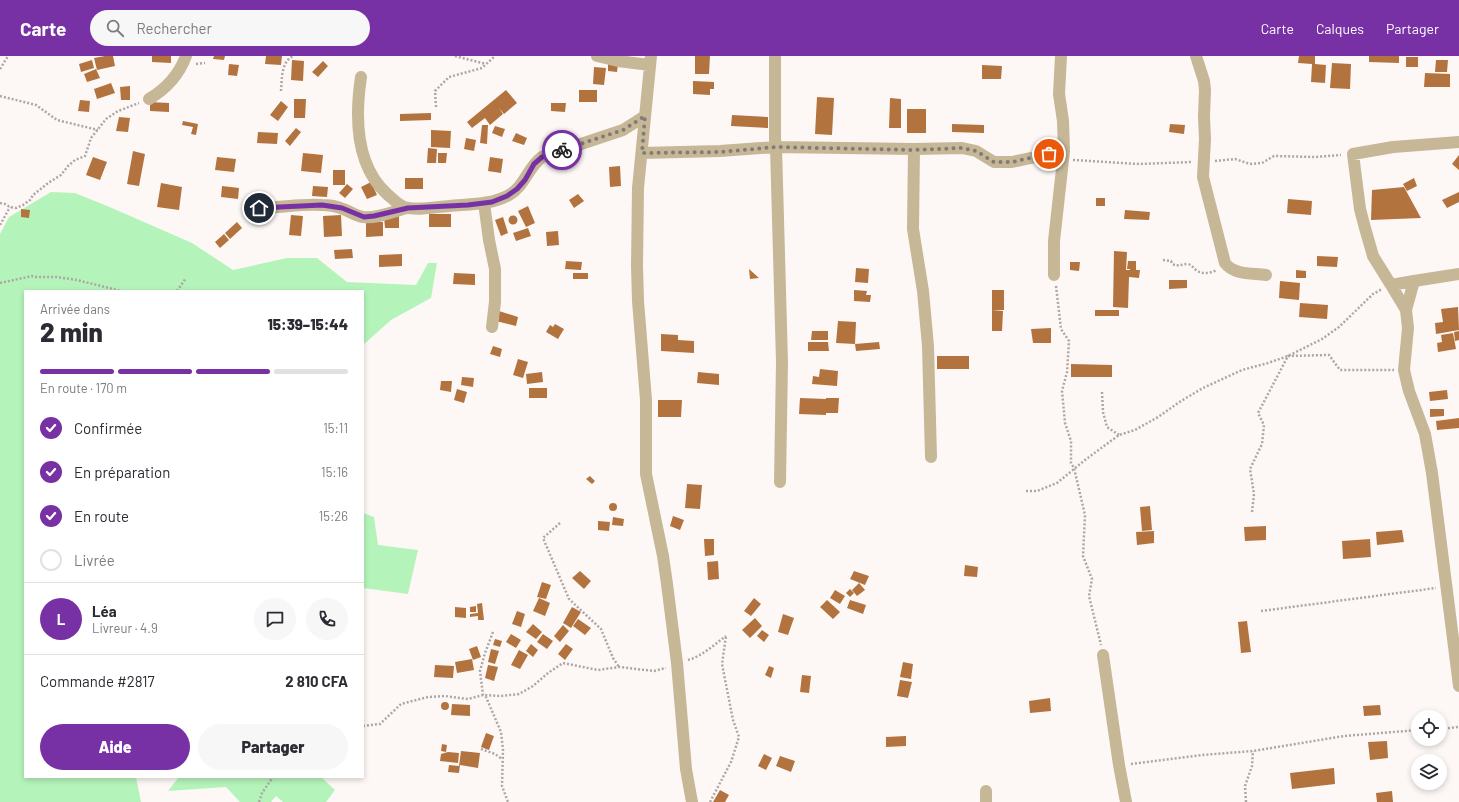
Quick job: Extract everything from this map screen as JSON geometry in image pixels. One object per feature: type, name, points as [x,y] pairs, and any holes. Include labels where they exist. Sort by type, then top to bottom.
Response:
[{"type":"street","points":[[149,99],[168,85],[178,73],[186,56]]},
{"type":"street","points":[[597,56],[618,61],[650,60],[638,188],[637,266],[638,301],[646,400],[646,474],[663,556],[677,663],[686,769],[692,802]]},
{"type":"street","points":[[774,56],[782,370],[780,482]]},
{"type":"street","points":[[1054,275],[1054,241],[1063,155],[1063,121],[1059,94],[1061,56]]},
{"type":"street","points":[[1196,56],[1205,90],[1204,184],[1225,263],[1235,272],[1266,275]]},
{"type":"street","points":[[361,77],[357,120],[363,156],[376,181],[384,191],[398,204],[408,208]]},
{"type":"street","points":[[248,207],[259,208],[322,205],[342,208],[364,217],[408,208],[484,203],[499,200],[512,194],[522,184],[534,164],[542,157],[616,132],[645,116]]},
{"type":"street","points":[[1406,310],[1373,256],[1360,208],[1353,154],[1393,147],[1459,142]]},
{"type":"street","points":[[642,153],[720,152],[776,147],[914,150],[962,148],[976,151],[994,162],[1012,162],[1063,155]]},
{"type":"street","points":[[914,150],[913,229],[923,291],[928,346],[931,457]]},
{"type":"street","points":[[484,203],[495,269],[495,302],[492,327]]},
{"type":"street","points":[[1391,285],[1459,274]]},
{"type":"street","points":[[1414,281],[1406,310],[1408,328],[1404,370],[1409,391],[1425,434],[1432,473],[1459,686]]},
{"type":"street","points":[[1104,655],[1119,765],[1126,802]]},
{"type":"path","points":[[0,68],[8,56]]},
{"type":"path","points":[[281,91],[283,70],[289,58],[293,56]]},
{"type":"path","points":[[455,56],[486,64]]},
{"type":"path","points":[[436,107],[436,91],[449,77],[482,68],[495,56]]},
{"type":"path","points":[[0,96],[36,105],[57,120],[98,130]]},
{"type":"path","points":[[0,204],[5,204],[16,208],[23,205],[48,183],[61,175],[75,160],[85,156],[91,138],[106,119],[149,99]]},
{"type":"path","points":[[1063,155],[1139,164],[1204,162],[1235,159],[1250,164],[1262,163],[1274,156],[1315,157],[1353,154]]},
{"type":"path","points":[[0,225],[10,207]]},
{"type":"path","points":[[1163,260],[1171,261],[1172,264],[1177,266],[1187,264],[1196,270],[1209,273],[1220,269],[1225,263]]},
{"type":"path","points":[[1054,275],[1058,295],[1061,329],[1069,340],[1067,372],[1062,391],[1065,423],[1071,441],[1071,463],[1074,468],[1085,515],[1083,556],[1092,579],[1089,596],[1104,655]]},
{"type":"path","points":[[0,283],[32,276],[57,277],[91,282],[99,286],[117,290]]},
{"type":"path","points":[[178,290],[186,278]]},
{"type":"path","points":[[1026,491],[1037,490],[1057,483],[1074,468],[1119,435],[1135,430],[1203,388],[1242,370],[1288,356],[1322,339],[1339,327],[1373,294],[1391,285]]},
{"type":"path","points":[[1288,356],[1329,355],[1340,370],[1404,370]]},
{"type":"path","points":[[1252,512],[1254,494],[1250,469],[1262,444],[1264,425],[1258,413],[1288,356]]},
{"type":"path","points":[[1102,392],[1103,412],[1107,427],[1119,435]]},
{"type":"path","points":[[560,523],[542,538],[548,553],[569,598],[600,629],[613,658],[619,667]]},
{"type":"path","points":[[1261,611],[1447,587]]},
{"type":"path","points":[[493,632],[484,653],[480,671],[483,695],[486,697],[501,732],[503,759],[502,786],[508,802]]},
{"type":"path","points":[[364,726],[380,724],[401,704],[428,697],[445,696],[468,699],[483,695],[501,696],[519,694],[533,686],[563,663],[598,670],[619,667],[654,671],[667,668],[677,663],[694,658],[726,636],[722,664],[733,720],[739,737],[731,762],[710,802]]},
{"type":"path","points":[[1447,728],[1459,727]]},
{"type":"path","points":[[1119,765],[1202,755],[1253,752],[1344,736],[1411,731]]},
{"type":"path","points":[[481,749],[495,754],[503,759]]},
{"type":"path","points":[[1246,802],[1245,786],[1252,766],[1253,752]]},
{"type":"path","points":[[259,802],[262,793],[272,778]]},
{"type":"green space","points":[[51,192],[75,193],[192,243],[233,270],[287,258],[317,258],[347,282],[416,285],[428,263],[437,263],[431,298],[391,320],[364,344],[364,290],[24,290],[24,778],[136,778],[141,802],[0,802],[0,234],[9,217]]},
{"type":"green space","points":[[364,513],[374,517],[378,545],[418,550],[408,594],[364,588]]},
{"type":"green space","points":[[178,778],[322,778],[335,790],[326,802],[283,802],[276,796],[271,802],[240,802],[226,787],[168,791]]},
{"type":"building","points":[[113,56],[115,66],[97,70],[94,58]]},
{"type":"building","points":[[152,56],[171,56],[171,63],[152,62]]},
{"type":"building","points":[[214,56],[225,56],[224,60],[213,59]]},
{"type":"building","points":[[266,56],[282,56],[281,65],[265,64]]},
{"type":"building","points":[[695,56],[710,56],[709,74],[695,74]]},
{"type":"building","points":[[1299,56],[1315,56],[1315,64],[1326,65],[1325,83],[1311,82],[1312,64],[1298,63]]},
{"type":"building","points":[[1369,56],[1399,56],[1399,63],[1369,62]]},
{"type":"building","points":[[1406,57],[1418,57],[1418,67],[1406,67]]},
{"type":"building","points":[[92,60],[94,68],[81,72],[79,64]]},
{"type":"building","points":[[292,60],[304,61],[303,81],[291,80]]},
{"type":"building","points":[[1436,60],[1448,60],[1447,72],[1435,72]]},
{"type":"building","points":[[323,61],[328,66],[318,77],[312,72]]},
{"type":"building","points":[[1332,63],[1351,64],[1350,89],[1330,88]]},
{"type":"building","points":[[229,64],[239,65],[237,76],[228,75]]},
{"type":"building","points":[[608,64],[618,64],[617,72],[608,71]]},
{"type":"building","points":[[982,65],[1002,66],[1001,79],[982,79]]},
{"type":"building","points":[[594,67],[606,68],[604,85],[593,84]]},
{"type":"building","points":[[96,69],[100,78],[87,82],[84,74]]},
{"type":"building","points":[[1425,73],[1450,74],[1450,87],[1424,87]]},
{"type":"building","points":[[693,81],[714,82],[714,89],[710,89],[710,95],[693,94]]},
{"type":"building","points":[[111,83],[115,93],[97,99],[94,89]]},
{"type":"building","points":[[130,86],[130,100],[121,100],[120,87]]},
{"type":"building","points":[[506,90],[517,103],[504,114],[499,108],[503,114],[490,125],[485,118],[472,128],[467,122]]},
{"type":"building","points":[[579,90],[597,90],[597,102],[579,102]]},
{"type":"building","points":[[817,97],[834,98],[832,135],[815,134]]},
{"type":"building","points":[[890,98],[901,99],[901,128],[889,128]]},
{"type":"building","points":[[294,99],[306,99],[305,118],[294,118]]},
{"type":"building","points":[[80,100],[90,101],[89,112],[78,111]]},
{"type":"building","points":[[281,101],[288,107],[278,121],[270,115]]},
{"type":"building","points":[[150,102],[169,103],[169,112],[150,111]]},
{"type":"building","points":[[551,103],[566,103],[565,112],[551,111]]},
{"type":"building","points":[[907,109],[926,109],[926,133],[907,133]]},
{"type":"building","points":[[431,113],[431,120],[400,121],[400,114]]},
{"type":"building","points":[[732,115],[768,117],[768,128],[731,126]]},
{"type":"building","points":[[119,117],[130,118],[128,132],[116,131]]},
{"type":"building","points":[[183,121],[198,124],[196,135],[191,134],[193,127],[182,125]]},
{"type":"building","points":[[952,124],[984,125],[984,133],[952,132]]},
{"type":"building","points":[[1170,124],[1185,125],[1184,134],[1169,132]]},
{"type":"building","points":[[482,125],[488,125],[487,144],[480,143]]},
{"type":"building","points":[[495,126],[505,129],[502,137],[492,133]]},
{"type":"building","points":[[296,128],[301,132],[290,146],[285,141]]},
{"type":"building","points":[[431,130],[451,131],[450,148],[431,147]]},
{"type":"building","points":[[258,132],[278,133],[277,144],[257,143]]},
{"type":"building","points":[[516,133],[527,138],[524,145],[512,141]]},
{"type":"building","points":[[466,138],[476,140],[474,151],[464,149]]},
{"type":"building","points":[[428,148],[437,149],[436,163],[427,163]]},
{"type":"building","points":[[133,151],[145,154],[139,186],[127,184]]},
{"type":"building","points":[[303,153],[323,155],[321,173],[301,171]]},
{"type":"building","points":[[438,153],[447,153],[446,163],[438,163]]},
{"type":"building","points":[[1459,155],[1459,170],[1452,164]]},
{"type":"building","points":[[93,157],[107,162],[100,180],[86,175]]},
{"type":"building","points":[[217,157],[236,159],[234,172],[215,170]]},
{"type":"building","points":[[490,157],[503,159],[501,173],[488,171]]},
{"type":"building","points":[[620,166],[621,186],[610,187],[609,167]]},
{"type":"building","points":[[333,170],[345,170],[345,185],[333,185]]},
{"type":"building","points":[[405,178],[423,178],[423,189],[405,189]]},
{"type":"building","points":[[1414,178],[1417,186],[1407,191],[1403,184]]},
{"type":"building","points":[[371,182],[377,195],[367,199],[361,187]]},
{"type":"building","points":[[161,183],[182,187],[179,210],[157,207]]},
{"type":"building","points":[[347,184],[353,189],[345,198],[339,193]]},
{"type":"building","points":[[222,186],[239,188],[238,199],[221,197]]},
{"type":"building","points":[[313,186],[328,187],[327,197],[312,196]]},
{"type":"building","points":[[1404,187],[1421,218],[1371,220],[1372,190]]},
{"type":"building","points":[[1459,192],[1459,202],[1447,208],[1442,200]]},
{"type":"building","points":[[578,194],[584,201],[574,208],[569,200]]},
{"type":"building","points":[[1096,198],[1105,198],[1105,206],[1096,206]]},
{"type":"building","points":[[1288,199],[1312,201],[1311,215],[1287,213]]},
{"type":"building","points":[[528,206],[535,223],[526,227],[518,211]]},
{"type":"building","points":[[21,209],[30,210],[29,218],[21,217]]},
{"type":"building","points":[[1125,210],[1150,212],[1149,220],[1124,219]]},
{"type":"building","points":[[429,214],[451,214],[451,227],[429,227]]},
{"type":"building","points":[[291,215],[303,216],[301,236],[289,235]]},
{"type":"building","points":[[341,215],[342,236],[324,237],[323,216]]},
{"type":"building","points":[[513,215],[518,220],[513,225],[508,220]]},
{"type":"building","points":[[399,216],[399,228],[385,228],[384,217]]},
{"type":"building","points":[[503,217],[508,233],[501,236],[495,220]]},
{"type":"building","points":[[237,222],[242,228],[230,239],[225,233]]},
{"type":"building","points":[[366,222],[383,222],[383,236],[366,237]]},
{"type":"building","points":[[528,228],[531,236],[516,241],[513,233]]},
{"type":"building","points":[[558,231],[559,245],[547,246],[546,232]]},
{"type":"building","points":[[224,234],[229,240],[220,248],[215,242]]},
{"type":"building","points":[[352,249],[353,258],[335,259],[334,250]]},
{"type":"building","points":[[1114,251],[1127,252],[1126,270],[1130,270],[1127,269],[1128,261],[1136,261],[1136,270],[1140,270],[1139,278],[1129,277],[1128,308],[1113,307]]},
{"type":"building","points":[[402,254],[402,266],[379,267],[379,255]]},
{"type":"building","points":[[1317,256],[1338,257],[1337,267],[1317,266]]},
{"type":"building","points":[[566,261],[582,262],[581,270],[565,269]]},
{"type":"building","points":[[1070,262],[1080,262],[1079,271],[1070,270]]},
{"type":"building","points":[[856,268],[869,269],[868,283],[855,282]]},
{"type":"building","points":[[749,269],[759,278],[750,279]]},
{"type":"building","points":[[1296,270],[1306,271],[1306,278],[1296,278]]},
{"type":"building","points":[[454,273],[475,274],[475,285],[453,284]]},
{"type":"building","points":[[573,273],[588,273],[588,279],[573,279]]},
{"type":"building","points":[[1169,280],[1187,280],[1187,288],[1169,289]]},
{"type":"building","points":[[1280,281],[1300,283],[1299,300],[1279,298]]},
{"type":"building","points":[[854,290],[867,291],[866,295],[871,295],[870,302],[854,301]]},
{"type":"building","points":[[992,290],[1004,290],[1004,310],[992,310]]},
{"type":"building","points":[[1300,303],[1328,305],[1327,319],[1299,317]]},
{"type":"building","points":[[1458,307],[1459,330],[1436,334],[1435,323],[1443,322],[1441,309]]},
{"type":"building","points":[[992,310],[1003,311],[1002,331],[992,331]]},
{"type":"building","points":[[1095,310],[1119,310],[1119,316],[1095,316]]},
{"type":"building","points":[[499,311],[518,317],[516,326],[496,321]]},
{"type":"building","points":[[838,321],[856,322],[855,344],[836,343]]},
{"type":"building","points":[[555,324],[564,329],[558,339],[546,332],[550,325],[553,327]]},
{"type":"building","points":[[1051,328],[1051,343],[1033,343],[1031,329]]},
{"type":"building","points":[[812,331],[828,331],[828,340],[811,340]]},
{"type":"building","points":[[1459,331],[1459,340],[1455,341],[1454,332]]},
{"type":"building","points":[[1453,333],[1456,349],[1438,352],[1437,343],[1442,342],[1441,335]]},
{"type":"building","points":[[661,334],[678,335],[678,340],[694,341],[694,353],[661,351]]},
{"type":"building","points":[[808,342],[828,342],[829,351],[808,351]]},
{"type":"building","points":[[879,342],[880,349],[856,351],[855,344]]},
{"type":"building","points":[[493,346],[502,349],[500,357],[490,354]]},
{"type":"building","points":[[937,356],[969,356],[969,369],[937,369]]},
{"type":"building","points":[[518,359],[528,362],[523,378],[513,375]]},
{"type":"building","points":[[1071,364],[1112,365],[1112,377],[1071,377]]},
{"type":"building","points":[[820,369],[838,371],[837,386],[812,384],[813,376],[819,377]]},
{"type":"building","points":[[542,372],[543,382],[527,384],[526,374]]},
{"type":"building","points":[[698,372],[719,374],[719,385],[697,383]]},
{"type":"building","points":[[462,377],[474,378],[473,387],[461,385]]},
{"type":"building","points":[[441,381],[452,381],[451,392],[440,390]]},
{"type":"building","points":[[529,388],[547,388],[547,398],[529,398]]},
{"type":"building","points":[[457,389],[467,392],[464,403],[454,400]]},
{"type":"building","points":[[1447,390],[1448,399],[1430,401],[1429,392]]},
{"type":"building","points":[[800,398],[839,398],[838,413],[826,413],[826,415],[799,414]]},
{"type":"building","points":[[658,400],[682,400],[681,417],[658,417]]},
{"type":"building","points":[[1430,409],[1444,409],[1444,416],[1430,417]]},
{"type":"building","points":[[1459,418],[1459,428],[1437,430],[1436,421]]},
{"type":"building","points":[[590,476],[595,481],[592,484],[586,479]]},
{"type":"building","points":[[687,484],[702,485],[700,509],[685,508]]},
{"type":"building","points":[[611,503],[615,503],[617,507],[615,511],[611,511],[609,509],[609,505]]},
{"type":"building","points":[[1150,506],[1152,530],[1142,531],[1140,507]]},
{"type":"building","points":[[673,516],[684,520],[680,530],[670,526]]},
{"type":"building","points":[[613,517],[624,519],[623,526],[612,525]]},
{"type":"building","points":[[598,521],[610,522],[609,531],[598,530]]},
{"type":"building","points":[[1266,526],[1266,540],[1245,541],[1244,527]]},
{"type":"building","points":[[1402,530],[1404,542],[1377,545],[1376,532]]},
{"type":"building","points":[[1154,531],[1154,543],[1137,545],[1136,532]]},
{"type":"building","points":[[704,539],[714,539],[714,555],[705,556]]},
{"type":"building","points":[[1370,539],[1371,557],[1343,559],[1342,541]]},
{"type":"building","points":[[718,561],[719,579],[708,580],[707,562]]},
{"type":"building","points":[[965,565],[978,567],[977,577],[964,576]]},
{"type":"building","points":[[580,571],[591,581],[584,589],[572,578]]},
{"type":"building","points":[[854,571],[869,576],[865,585],[850,579]]},
{"type":"building","points":[[542,582],[551,585],[546,599],[537,597]]},
{"type":"building","points":[[859,583],[865,590],[857,596],[852,590]]},
{"type":"building","points":[[850,589],[854,593],[850,597],[846,593]]},
{"type":"building","points":[[835,590],[845,596],[840,604],[830,598]]},
{"type":"building","points":[[539,598],[550,603],[545,616],[533,611]]},
{"type":"building","points":[[754,598],[761,604],[751,616],[744,611]]},
{"type":"building","points":[[827,600],[840,612],[833,619],[820,607]]},
{"type":"building","points":[[850,600],[866,605],[863,614],[847,608]]},
{"type":"building","points":[[482,603],[484,620],[478,620],[478,616],[470,617],[470,614],[478,613],[477,604]]},
{"type":"building","points":[[476,606],[476,612],[470,612],[470,607]]},
{"type":"building","points":[[455,607],[466,608],[466,618],[455,617]]},
{"type":"building","points":[[572,607],[581,612],[571,628],[563,623]]},
{"type":"building","points":[[517,611],[525,614],[521,627],[512,624]]},
{"type":"building","points":[[783,614],[794,618],[788,635],[778,632]]},
{"type":"building","points":[[755,618],[762,626],[750,638],[742,630]]},
{"type":"building","points":[[578,619],[591,628],[585,635],[573,626]]},
{"type":"building","points":[[1247,621],[1251,652],[1241,653],[1238,622]]},
{"type":"building","points":[[533,624],[542,632],[536,639],[526,632]]},
{"type":"building","points":[[563,625],[569,631],[560,642],[554,636]]},
{"type":"building","points":[[762,630],[769,635],[764,642],[757,636]]},
{"type":"building","points":[[511,634],[521,640],[516,648],[506,642]]},
{"type":"building","points":[[543,634],[553,641],[547,649],[537,642]]},
{"type":"building","points":[[495,639],[502,641],[500,647],[493,645]]},
{"type":"building","points":[[531,644],[538,650],[533,657],[526,651]]},
{"type":"building","points":[[566,644],[573,649],[565,660],[558,654]]},
{"type":"building","points":[[477,646],[481,657],[473,660],[469,649]]},
{"type":"building","points":[[491,649],[499,651],[495,664],[488,662]]},
{"type":"building","points":[[519,650],[528,655],[520,669],[511,665]]},
{"type":"building","points":[[472,659],[474,670],[457,673],[455,662]]},
{"type":"building","points":[[903,662],[913,664],[911,679],[900,677]]},
{"type":"building","points":[[435,665],[454,666],[453,678],[434,677]]},
{"type":"building","points":[[488,665],[498,667],[494,681],[485,678]]},
{"type":"building","points":[[769,666],[774,668],[771,678],[765,675]]},
{"type":"building","points":[[802,675],[811,676],[809,693],[800,692]]},
{"type":"building","points":[[900,680],[912,682],[908,698],[897,696]]},
{"type":"building","points":[[1050,698],[1051,711],[1030,713],[1029,701]]},
{"type":"building","points":[[443,702],[447,702],[449,706],[447,710],[443,710],[441,708],[441,704]]},
{"type":"building","points":[[452,704],[470,705],[470,716],[451,715]]},
{"type":"building","points":[[1380,705],[1381,715],[1364,716],[1363,706]]},
{"type":"building","points":[[486,733],[494,736],[489,750],[481,747]]},
{"type":"building","points":[[906,736],[906,746],[886,747],[886,737]]},
{"type":"building","points":[[1387,741],[1388,758],[1370,760],[1368,742]]},
{"type":"building","points":[[442,744],[447,745],[446,752],[441,751]]},
{"type":"building","points":[[461,751],[480,753],[478,768],[460,765],[459,773],[448,772],[449,765],[459,766]]},
{"type":"building","points":[[448,752],[459,753],[458,763],[440,761],[441,754]]},
{"type":"building","points":[[764,754],[772,758],[766,770],[758,766]]},
{"type":"building","points":[[780,756],[795,761],[791,772],[776,766]]},
{"type":"building","points":[[1334,768],[1335,784],[1292,789],[1290,773]]},
{"type":"building","points":[[720,790],[729,795],[725,802],[713,802]]},
{"type":"building","points":[[1392,791],[1393,802],[1377,802],[1376,793]]},
{"type":"way so far","points":[[562,150],[623,130],[645,116],[642,153],[720,152],[776,147],[914,150],[962,148],[976,151],[994,162],[1012,162],[1049,154]]},
{"type":"route","points":[[259,208],[310,204],[322,205],[342,208],[358,216],[364,217],[408,208],[468,205],[492,202],[512,194],[525,180],[534,164],[542,157],[562,150]]}]
